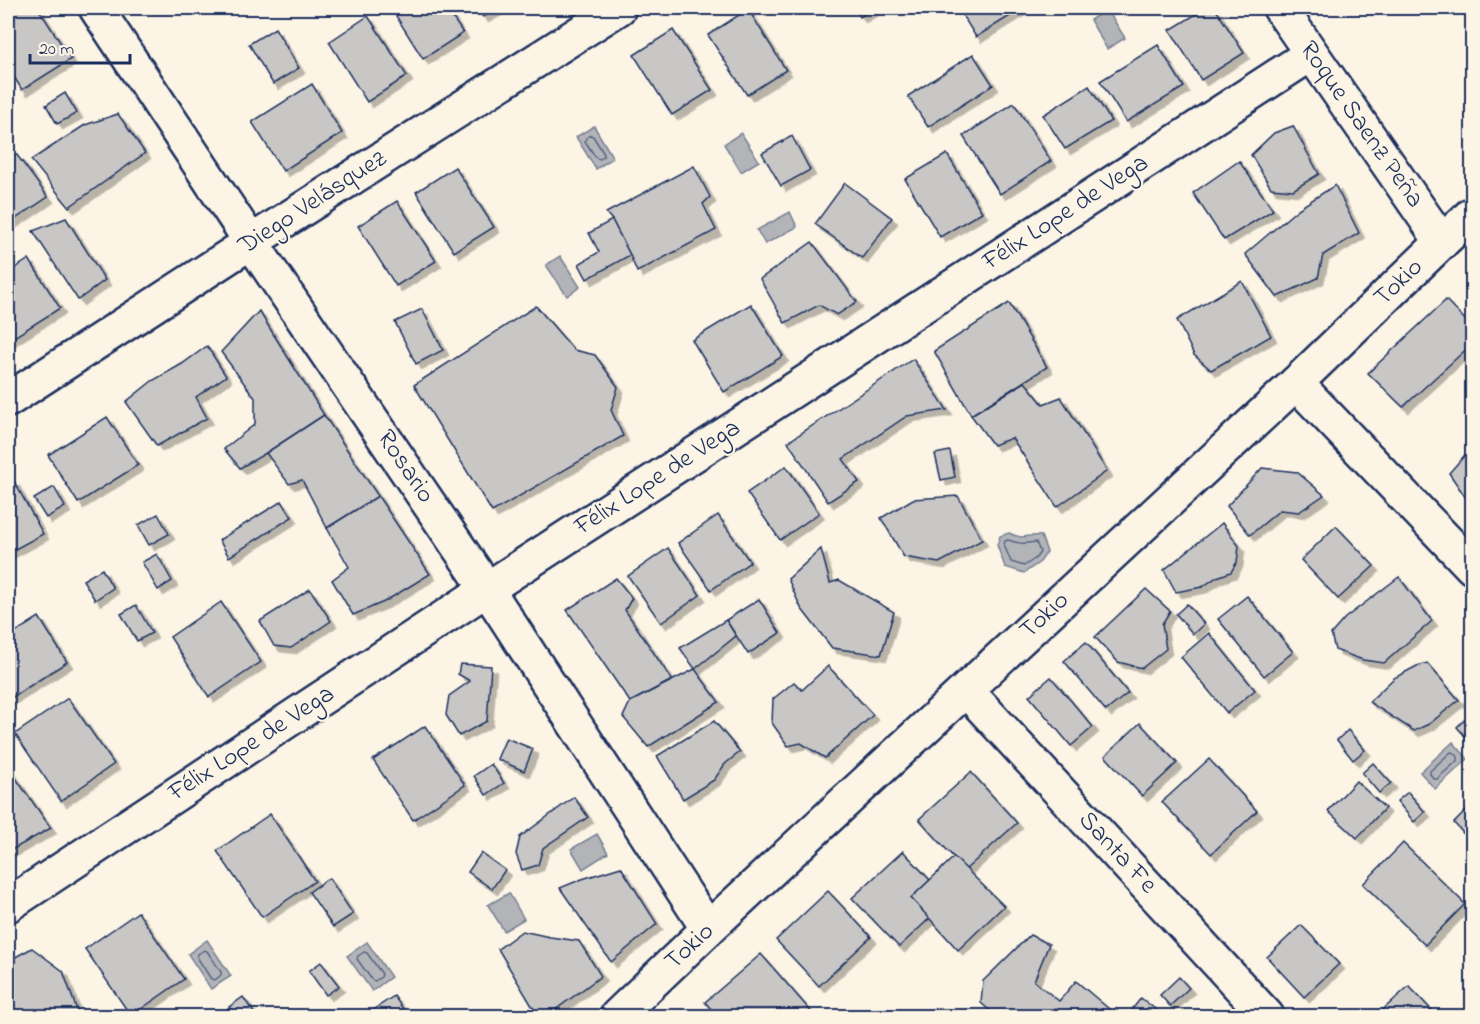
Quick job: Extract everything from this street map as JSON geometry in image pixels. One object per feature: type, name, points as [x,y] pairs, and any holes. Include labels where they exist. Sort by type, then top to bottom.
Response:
[{"type":"street","name":"Rosario","points":[[96,8],[488,589],[708,929]]},
{"type":"street","name":"Diego Velásquez","points":[[8,400],[619,8]]},
{"type":"street","name":"Roque Saenz Peña","points":[[1280,8],[1442,242]]},
{"type":"street","name":"Félix Lope de Vega","points":[[8,906],[488,589],[1311,54]]},
{"type":"street","name":"Tokio","points":[[625,1014],[708,929],[1296,383],[1473,214]]},
{"type":"street","points":[[1296,383],[1473,567]]},
{"type":"street","name":"Santa Fe","points":[[966,690],[1267,1017]]},
{"type":"water","points":[[1107,9],[1125,38],[1107,49],[1090,20]]},
{"type":"water","points":[[594,126],[613,158],[596,169],[576,137]]},
{"type":"water","points":[[741,133],[759,161],[741,172],[724,144]]},
{"type":"water","points":[[790,212],[797,227],[765,244],[757,230]]},
{"type":"water","points":[[560,256],[580,287],[567,296],[546,265]]},
{"type":"water","points":[[1009,533],[1022,537],[1041,536],[1047,552],[1040,562],[1024,573],[1005,567],[997,545],[1000,536]]},
{"type":"water","points":[[1453,742],[1468,759],[1435,789],[1420,772]]},
{"type":"water","points":[[597,834],[608,853],[583,869],[571,849]]},
{"type":"water","points":[[509,893],[524,919],[504,931],[488,905]]},
{"type":"water","points":[[207,940],[231,976],[211,989],[188,954]]},
{"type":"water","points":[[367,942],[391,977],[372,991],[347,956]]},
{"type":"building","points":[[8,8],[38,8],[71,59],[22,90],[8,67]]},
{"type":"building","points":[[391,8],[446,8],[463,33],[423,59]]},
{"type":"building","points":[[477,8],[499,8],[483,17]]},
{"type":"building","points":[[855,8],[876,8],[860,17]]},
{"type":"building","points":[[958,8],[1023,8],[976,37]]},
{"type":"building","points":[[1206,8],[1215,8],[1244,53],[1201,80],[1170,30]]},
{"type":"building","points":[[748,9],[786,70],[747,95],[708,35]]},
{"type":"building","points":[[368,16],[407,76],[367,102],[329,42]]},
{"type":"building","points":[[275,28],[299,68],[273,84],[249,44]]},
{"type":"building","points":[[673,30],[712,90],[672,115],[634,55]]},
{"type":"building","points":[[1158,45],[1184,87],[1126,122],[1100,81]]},
{"type":"building","points":[[973,54],[993,85],[928,127],[908,96]]},
{"type":"building","points":[[312,84],[342,133],[283,171],[252,122]]},
{"type":"building","points":[[1089,86],[1111,121],[1065,149],[1043,115]]},
{"type":"building","points":[[65,93],[77,113],[57,124],[46,105]]},
{"type":"building","points":[[1014,103],[1051,161],[1000,194],[963,136]]},
{"type":"building","points":[[118,114],[145,153],[69,207],[31,160],[85,125]]},
{"type":"building","points":[[1293,126],[1319,174],[1293,190],[1271,188],[1251,155],[1274,133]]},
{"type":"building","points":[[792,136],[810,170],[781,186],[762,153]]},
{"type":"building","points":[[8,154],[17,155],[48,197],[8,224]]},
{"type":"building","points":[[947,154],[982,212],[940,237],[905,179]]},
{"type":"building","points":[[1239,161],[1273,210],[1224,240],[1193,193]]},
{"type":"building","points":[[694,166],[710,197],[703,204],[716,230],[637,272],[612,220],[606,213]]},
{"type":"building","points":[[455,167],[494,227],[454,252],[416,192]]},
{"type":"building","points":[[845,183],[892,218],[862,258],[815,224]]},
{"type":"building","points":[[1335,185],[1359,233],[1323,255],[1318,278],[1277,297],[1245,254],[1298,209]]},
{"type":"building","points":[[397,201],[436,261],[396,286],[358,226]]},
{"type":"building","points":[[66,218],[105,280],[78,300],[33,231]]},
{"type":"building","points":[[612,220],[630,255],[587,279],[579,264],[599,252],[589,233]]},
{"type":"building","points":[[812,242],[857,302],[837,315],[819,305],[785,323],[760,279]]},
{"type":"building","points":[[29,259],[60,308],[8,341],[8,273]]},
{"type":"building","points":[[1242,281],[1271,336],[1211,370],[1194,355],[1177,320]]},
{"type":"building","points":[[1446,300],[1472,327],[1472,344],[1403,407],[1368,373]]},
{"type":"building","points":[[1009,303],[1047,367],[971,415],[934,351]]},
{"type":"building","points":[[751,304],[783,356],[724,392],[692,340]]},
{"type":"building","points":[[536,306],[574,350],[595,355],[618,387],[611,410],[623,436],[492,512],[414,385]]},
{"type":"building","points":[[422,309],[443,350],[416,364],[395,322]]},
{"type":"building","points":[[259,311],[324,415],[240,468],[224,449],[255,424],[255,398],[221,352]]},
{"type":"building","points":[[207,346],[226,376],[196,397],[207,418],[157,446],[126,402],[152,381]]},
{"type":"building","points":[[913,359],[947,410],[907,416],[843,459],[859,482],[828,502],[788,442]]},
{"type":"building","points":[[1025,382],[1043,404],[1061,397],[1107,471],[1057,507],[1012,438],[993,445],[971,415]]},
{"type":"building","points":[[324,415],[378,496],[327,528],[302,480],[289,484],[266,453]]},
{"type":"building","points":[[107,417],[138,465],[78,503],[48,455]]},
{"type":"building","points":[[1472,447],[1472,499],[1466,498],[1449,473]]},
{"type":"building","points":[[950,451],[955,477],[941,480],[935,454]]},
{"type":"building","points":[[786,466],[819,513],[780,540],[747,493]]},
{"type":"building","points":[[1262,468],[1297,472],[1324,495],[1299,512],[1280,510],[1250,535],[1227,506]]},
{"type":"building","points":[[14,481],[43,534],[8,553],[8,485]]},
{"type":"building","points":[[54,487],[65,507],[46,518],[34,499]]},
{"type":"building","points":[[378,496],[430,574],[384,602],[353,615],[332,580],[349,567],[327,528]]},
{"type":"building","points":[[958,496],[982,540],[939,563],[904,557],[881,518],[913,499]]},
{"type":"building","points":[[282,501],[292,517],[229,557],[219,540]]},
{"type":"building","points":[[158,514],[169,534],[149,545],[138,525]]},
{"type":"building","points":[[718,515],[750,562],[711,590],[678,543]]},
{"type":"building","points":[[1222,523],[1239,546],[1237,562],[1231,572],[1217,577],[1202,587],[1176,592],[1164,570]]},
{"type":"building","points":[[1336,526],[1374,566],[1338,599],[1301,560]]},
{"type":"building","points":[[668,548],[700,595],[661,623],[628,576]]},
{"type":"building","points":[[821,549],[830,583],[839,580],[894,612],[881,655],[832,648],[801,608],[788,579]]},
{"type":"building","points":[[157,554],[172,581],[158,590],[142,562]]},
{"type":"building","points":[[102,569],[113,588],[95,600],[83,580]]},
{"type":"building","points":[[1399,577],[1432,621],[1384,663],[1363,660],[1335,650],[1331,634],[1345,618]]},
{"type":"building","points":[[616,578],[632,598],[625,610],[672,680],[630,702],[567,610]]},
{"type":"building","points":[[310,589],[331,621],[291,648],[274,646],[260,621]]},
{"type":"building","points":[[1146,589],[1170,611],[1162,624],[1166,649],[1142,668],[1118,662],[1095,637]]},
{"type":"building","points":[[1247,596],[1293,652],[1264,676],[1218,619]]},
{"type":"building","points":[[759,599],[780,633],[748,654],[726,620]]},
{"type":"building","points":[[221,602],[261,662],[209,697],[170,637]]},
{"type":"building","points":[[1187,604],[1204,624],[1193,634],[1176,614]]},
{"type":"building","points":[[136,605],[152,633],[137,641],[121,614]]},
{"type":"building","points":[[39,617],[67,662],[8,700],[8,637]]},
{"type":"building","points":[[726,620],[736,636],[695,669],[680,648]]},
{"type":"building","points":[[1209,633],[1255,690],[1227,713],[1181,657]]},
{"type":"building","points":[[1086,642],[1128,693],[1106,711],[1064,661]]},
{"type":"building","points":[[1427,663],[1459,700],[1429,724],[1414,731],[1369,702],[1394,678]]},
{"type":"building","points":[[460,664],[491,666],[487,721],[459,736],[446,715],[449,696],[470,681],[458,674]]},
{"type":"building","points":[[828,666],[873,715],[825,758],[801,743],[788,746],[772,723],[773,699],[794,682],[802,690]]},
{"type":"building","points":[[695,669],[719,702],[648,747],[623,717],[630,702]]},
{"type":"building","points":[[1051,677],[1093,727],[1071,746],[1029,696]]},
{"type":"building","points":[[68,698],[114,764],[61,801],[15,734]]},
{"type":"building","points":[[1472,712],[1472,744],[1457,727]]},
{"type":"building","points":[[714,721],[740,752],[725,764],[714,780],[683,799],[657,756]]},
{"type":"building","points":[[1140,723],[1177,763],[1142,796],[1105,756]]},
{"type":"building","points":[[425,726],[465,785],[413,820],[373,760]]},
{"type":"building","points":[[1348,730],[1365,750],[1353,760],[1337,740]]},
{"type":"building","points":[[506,738],[533,749],[524,771],[497,759]]},
{"type":"building","points":[[1209,759],[1257,811],[1211,854],[1162,802]]},
{"type":"building","points":[[1373,763],[1391,783],[1379,793],[1362,773]]},
{"type":"building","points":[[491,764],[504,783],[486,795],[474,776]]},
{"type":"building","points":[[8,767],[51,828],[8,852]]},
{"type":"building","points":[[971,772],[1017,823],[965,870],[919,819]]},
{"type":"building","points":[[1356,781],[1385,808],[1357,838],[1328,811]]},
{"type":"building","points":[[1408,792],[1425,812],[1414,822],[1397,801]]},
{"type":"building","points":[[574,797],[588,817],[543,848],[538,865],[522,870],[516,854],[520,837]]},
{"type":"building","points":[[1472,805],[1472,843],[1454,823]]},
{"type":"building","points":[[270,814],[315,881],[262,917],[217,851]]},
{"type":"building","points":[[1403,843],[1465,904],[1425,945],[1363,884]]},
{"type":"building","points":[[903,851],[930,880],[911,898],[930,918],[899,947],[852,898]]},
{"type":"building","points":[[481,853],[505,870],[492,889],[468,872]]},
{"type":"building","points":[[954,857],[1004,906],[958,950],[911,898]]},
{"type":"building","points":[[621,867],[657,924],[611,962],[560,888]]},
{"type":"building","points":[[329,878],[353,914],[333,927],[309,892]]},
{"type":"building","points":[[828,891],[871,937],[819,986],[776,940]]},
{"type":"building","points":[[138,912],[184,979],[131,1016],[85,949]]},
{"type":"building","points":[[1301,925],[1339,964],[1304,997],[1267,957]]},
{"type":"building","points":[[522,931],[579,941],[601,976],[547,1016],[538,1016],[498,949]]},
{"type":"building","points":[[1030,935],[1049,944],[1034,981],[1059,1001],[1076,981],[1115,1014],[1113,1016],[996,1016],[981,1003],[983,981]]},
{"type":"building","points":[[32,948],[63,971],[79,1016],[8,1016],[8,961]]},
{"type":"building","points":[[761,954],[815,1016],[717,1016],[705,1002]]},
{"type":"building","points":[[321,962],[339,986],[326,995],[309,971]]},
{"type":"building","points":[[1179,977],[1189,988],[1170,1006],[1160,995]]},
{"type":"building","points":[[1409,986],[1437,1016],[1376,1016]]},
{"type":"building","points":[[394,996],[408,1016],[364,1016]]},
{"type":"building","points":[[243,997],[256,1016],[236,1016],[229,1007]]},
{"type":"building","points":[[1141,998],[1164,1016],[1127,1016]]}]
